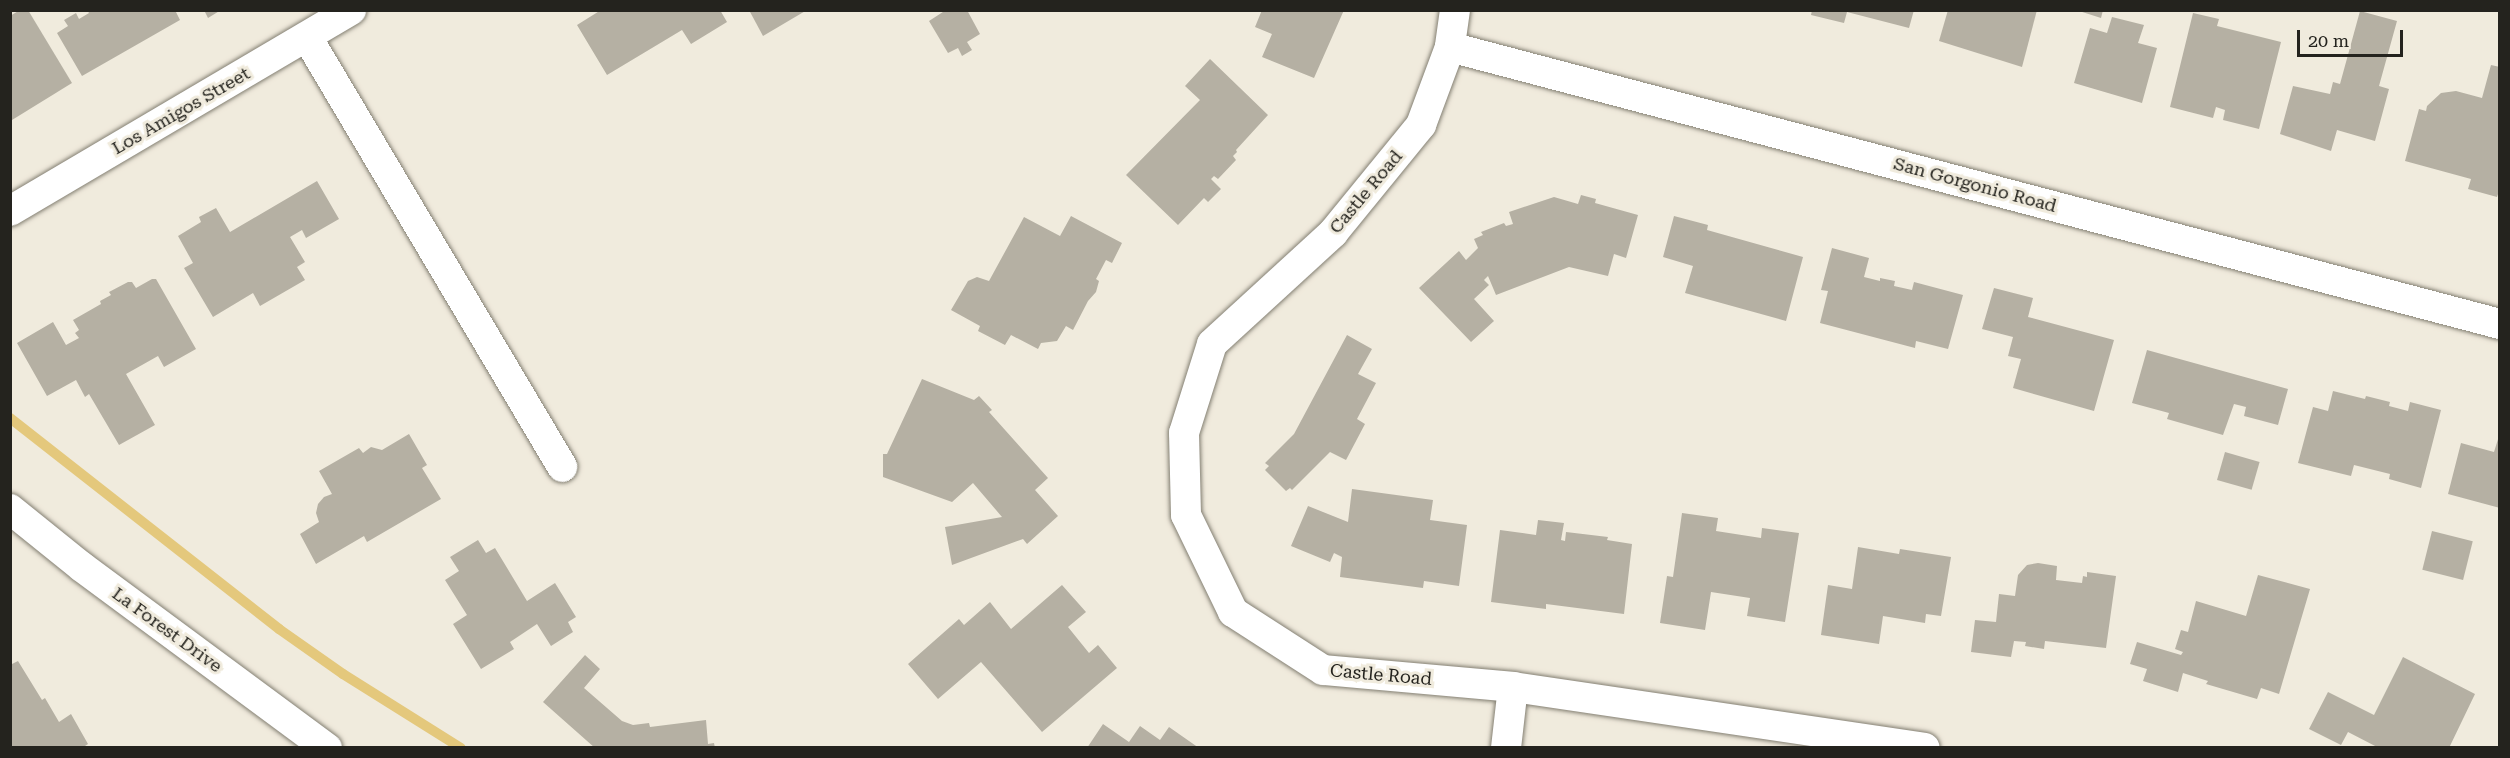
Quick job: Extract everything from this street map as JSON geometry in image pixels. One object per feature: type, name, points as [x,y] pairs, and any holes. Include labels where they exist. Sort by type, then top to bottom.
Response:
[{"type":"street","name":"Los Amigos Street","points":[[10,211],[351,10]]},
{"type":"street","name":"Castle Road","points":[[1455,10],[1450,47],[1421,125],[1333,233],[1212,344],[1184,433],[1186,515],[1233,612],[1323,670],[1514,687],[1925,747]]},
{"type":"street","points":[[307,37],[562,467]]},
{"type":"street","name":"San Gorgonio Road","points":[[1450,47],[2499,324]]},
{"type":"street","name":"La Forest Drive","points":[[10,509],[82,567],[327,747]]},
{"type":"street","points":[[1506,747],[1514,687]]},
{"type":"building","points":[[20,10],[28,10],[72,83],[12,120],[10,16]]},
{"type":"building","points":[[87,10],[175,10],[180,20],[82,76],[57,33],[68,26],[64,20],[76,13],[79,19],[89,13]]},
{"type":"building","points":[[204,10],[221,10],[208,18]]},
{"type":"building","points":[[601,10],[720,10],[727,22],[691,44],[682,30],[607,75],[577,25]]},
{"type":"building","points":[[749,10],[807,10],[763,36]]},
{"type":"building","points":[[946,10],[967,10],[980,34],[967,42],[972,50],[962,56],[958,48],[948,53],[929,21]]},
{"type":"building","points":[[1262,10],[1344,10],[1314,78],[1262,57],[1272,34],[1255,27]]},
{"type":"building","points":[[1812,10],[1914,10],[1909,28],[1847,12],[1844,23],[1811,15]]},
{"type":"building","points":[[1948,10],[2037,10],[2022,67],[1939,41]]},
{"type":"building","points":[[2076,10],[2103,10],[2101,18]]},
{"type":"building","points":[[2360,11],[2397,21],[2379,86],[2389,89],[2375,141],[2337,130],[2331,151],[2280,134],[2293,86],[2330,94],[2333,82],[2340,84]]},
{"type":"building","points":[[2193,13],[2219,19],[2217,26],[2281,42],[2259,129],[2223,120],[2225,110],[2216,107],[2213,118],[2170,107]]},
{"type":"building","points":[[2112,17],[2144,25],[2138,43],[2157,48],[2142,103],[2074,83],[2090,28],[2107,33]]},
{"type":"building","points":[[1210,59],[1268,115],[1236,150],[1233,156],[1236,160],[1218,179],[1214,176],[1211,179],[1221,189],[1208,202],[1204,198],[1178,225],[1126,175],[1200,100],[1185,86]]},
{"type":"building","points":[[2491,65],[2500,67],[2500,188],[2497,197],[2468,189],[2471,179],[2405,161],[2419,109],[2426,111],[2427,106],[2441,93],[2456,91],[2482,98]]},
{"type":"building","points":[[317,181],[339,219],[306,238],[302,230],[290,237],[305,262],[297,267],[305,280],[260,306],[253,293],[213,317],[184,268],[193,263],[178,236],[201,222],[199,217],[216,208],[230,232]]},
{"type":"building","points":[[1581,195],[1596,199],[1595,203],[1638,215],[1626,258],[1614,254],[1608,276],[1569,267],[1496,295],[1488,276],[1484,280],[1489,285],[1474,299],[1494,321],[1471,342],[1419,288],[1459,251],[1466,260],[1478,248],[1474,239],[1483,235],[1481,232],[1504,223],[1506,226],[1513,224],[1509,212],[1554,197],[1578,204]]},
{"type":"building","points":[[1071,216],[1122,243],[1112,263],[1106,260],[1096,279],[1099,281],[1096,292],[1088,301],[1073,330],[1066,326],[1057,341],[1041,343],[1038,349],[1011,335],[1005,345],[978,331],[980,326],[951,310],[968,281],[977,277],[989,281],[1024,217],[1060,236]]},
{"type":"building","points":[[1674,216],[1708,225],[1707,230],[1803,257],[1786,321],[1685,293],[1693,266],[1663,257]]},
{"type":"building","points":[[1832,248],[1869,258],[1864,277],[1880,281],[1880,278],[1895,281],[1894,286],[1912,290],[1914,282],[1963,295],[1948,349],[1916,341],[1915,348],[1820,323],[1828,291],[1821,290]]},
{"type":"building","points":[[156,279],[196,349],[164,367],[158,356],[126,374],[155,425],[119,445],[89,394],[85,397],[76,380],[47,396],[17,343],[53,322],[66,345],[79,338],[75,333],[79,330],[73,320],[101,304],[100,301],[111,295],[109,292],[128,282],[132,282],[136,288]]},
{"type":"building","points":[[1994,288],[2033,298],[2028,317],[2114,340],[2094,411],[2013,388],[2021,359],[2008,356],[2013,337],[1982,329]]},
{"type":"building","points":[[1347,335],[1372,349],[1358,374],[1376,383],[1357,419],[1365,424],[1346,460],[1330,452],[1292,490],[1290,488],[1286,491],[1265,470],[1269,466],[1265,463],[1294,434]]},
{"type":"building","points":[[2147,350],[2288,389],[2278,425],[2244,416],[2246,407],[2234,404],[2223,435],[2167,419],[2169,413],[2132,403]]},
{"type":"building","points":[[922,379],[974,400],[979,396],[992,410],[989,412],[1048,478],[1035,490],[1058,516],[1027,544],[1023,539],[952,565],[945,527],[1002,517],[973,483],[952,502],[883,477],[883,454],[887,454]]},
{"type":"building","points":[[2333,391],[2390,402],[2389,406],[2408,411],[2410,402],[2441,410],[2421,488],[2389,479],[2390,474],[2354,465],[2351,476],[2298,463],[2313,407],[2328,411]]},
{"type":"building","points":[[409,434],[427,465],[422,468],[441,499],[367,542],[364,536],[316,564],[300,534],[319,522],[316,513],[318,504],[324,497],[332,494],[319,471],[359,448],[363,453],[371,447],[382,450]]},
{"type":"building","points":[[2499,436],[2500,508],[2448,494],[2461,443],[2494,452]]},
{"type":"building","points":[[2225,452],[2260,462],[2252,490],[2217,480]]},
{"type":"building","points":[[1352,489],[1433,500],[1430,520],[1467,525],[1459,586],[1424,581],[1423,588],[1340,577],[1342,557],[1334,553],[1330,562],[1291,546],[1308,506],[1348,522]]},
{"type":"building","points":[[1682,513],[1718,518],[1716,531],[1761,538],[1762,528],[1799,533],[1785,622],[1747,616],[1750,598],[1711,592],[1705,630],[1660,623],[1667,576],[1673,577]]},
{"type":"building","points":[[1538,520],[1564,523],[1561,540],[1565,541],[1566,532],[1608,537],[1607,540],[1632,544],[1624,614],[1546,604],[1546,609],[1491,602],[1500,530],[1536,535]]},
{"type":"building","points":[[2432,531],[2473,541],[2463,580],[2422,570]]},
{"type":"building","points":[[478,540],[486,553],[495,548],[527,601],[555,583],[576,617],[568,622],[573,632],[551,646],[537,624],[510,642],[514,649],[481,669],[453,624],[467,615],[445,580],[459,571],[450,557]]},
{"type":"building","points":[[1858,547],[1899,554],[1900,549],[1951,557],[1941,616],[1926,614],[1925,623],[1883,616],[1879,644],[1821,635],[1828,585],[1852,589]]},
{"type":"building","points":[[2038,563],[2057,566],[2056,580],[2082,583],[2083,576],[2087,577],[2087,572],[2116,576],[2106,648],[2045,641],[2044,649],[2025,646],[2026,642],[2014,641],[2011,657],[1971,652],[1975,620],[1996,622],[1999,594],[2015,596],[2018,575],[2027,565]]},
{"type":"building","points":[[2258,575],[2310,589],[2279,694],[2261,688],[2257,699],[2206,684],[2208,681],[2183,673],[2178,692],[2143,681],[2147,669],[2130,664],[2137,642],[2181,655],[2183,652],[2175,649],[2181,630],[2188,632],[2196,601],[2246,616]]},
{"type":"building","points":[[1062,585],[1086,612],[1068,627],[1089,653],[1098,645],[1117,668],[1042,732],[981,662],[938,699],[908,664],[959,619],[964,625],[990,602],[1011,629]]},
{"type":"building","points":[[585,655],[600,669],[584,688],[622,721],[633,725],[649,723],[650,727],[706,720],[708,744],[714,743],[715,748],[595,748],[543,702]]},
{"type":"building","points":[[2403,657],[2475,694],[2449,748],[2379,748],[2348,732],[2341,745],[2309,729],[2328,692],[2374,715]]},
{"type":"building","points":[[18,661],[42,700],[45,698],[59,722],[71,714],[88,744],[82,748],[10,748],[10,665]]},
{"type":"building","points":[[1103,724],[1129,742],[1140,726],[1160,740],[1169,727],[1199,748],[1087,748]]},
{"type":"waterway","points":[[10,418],[279,629],[343,674],[461,748]]}]
